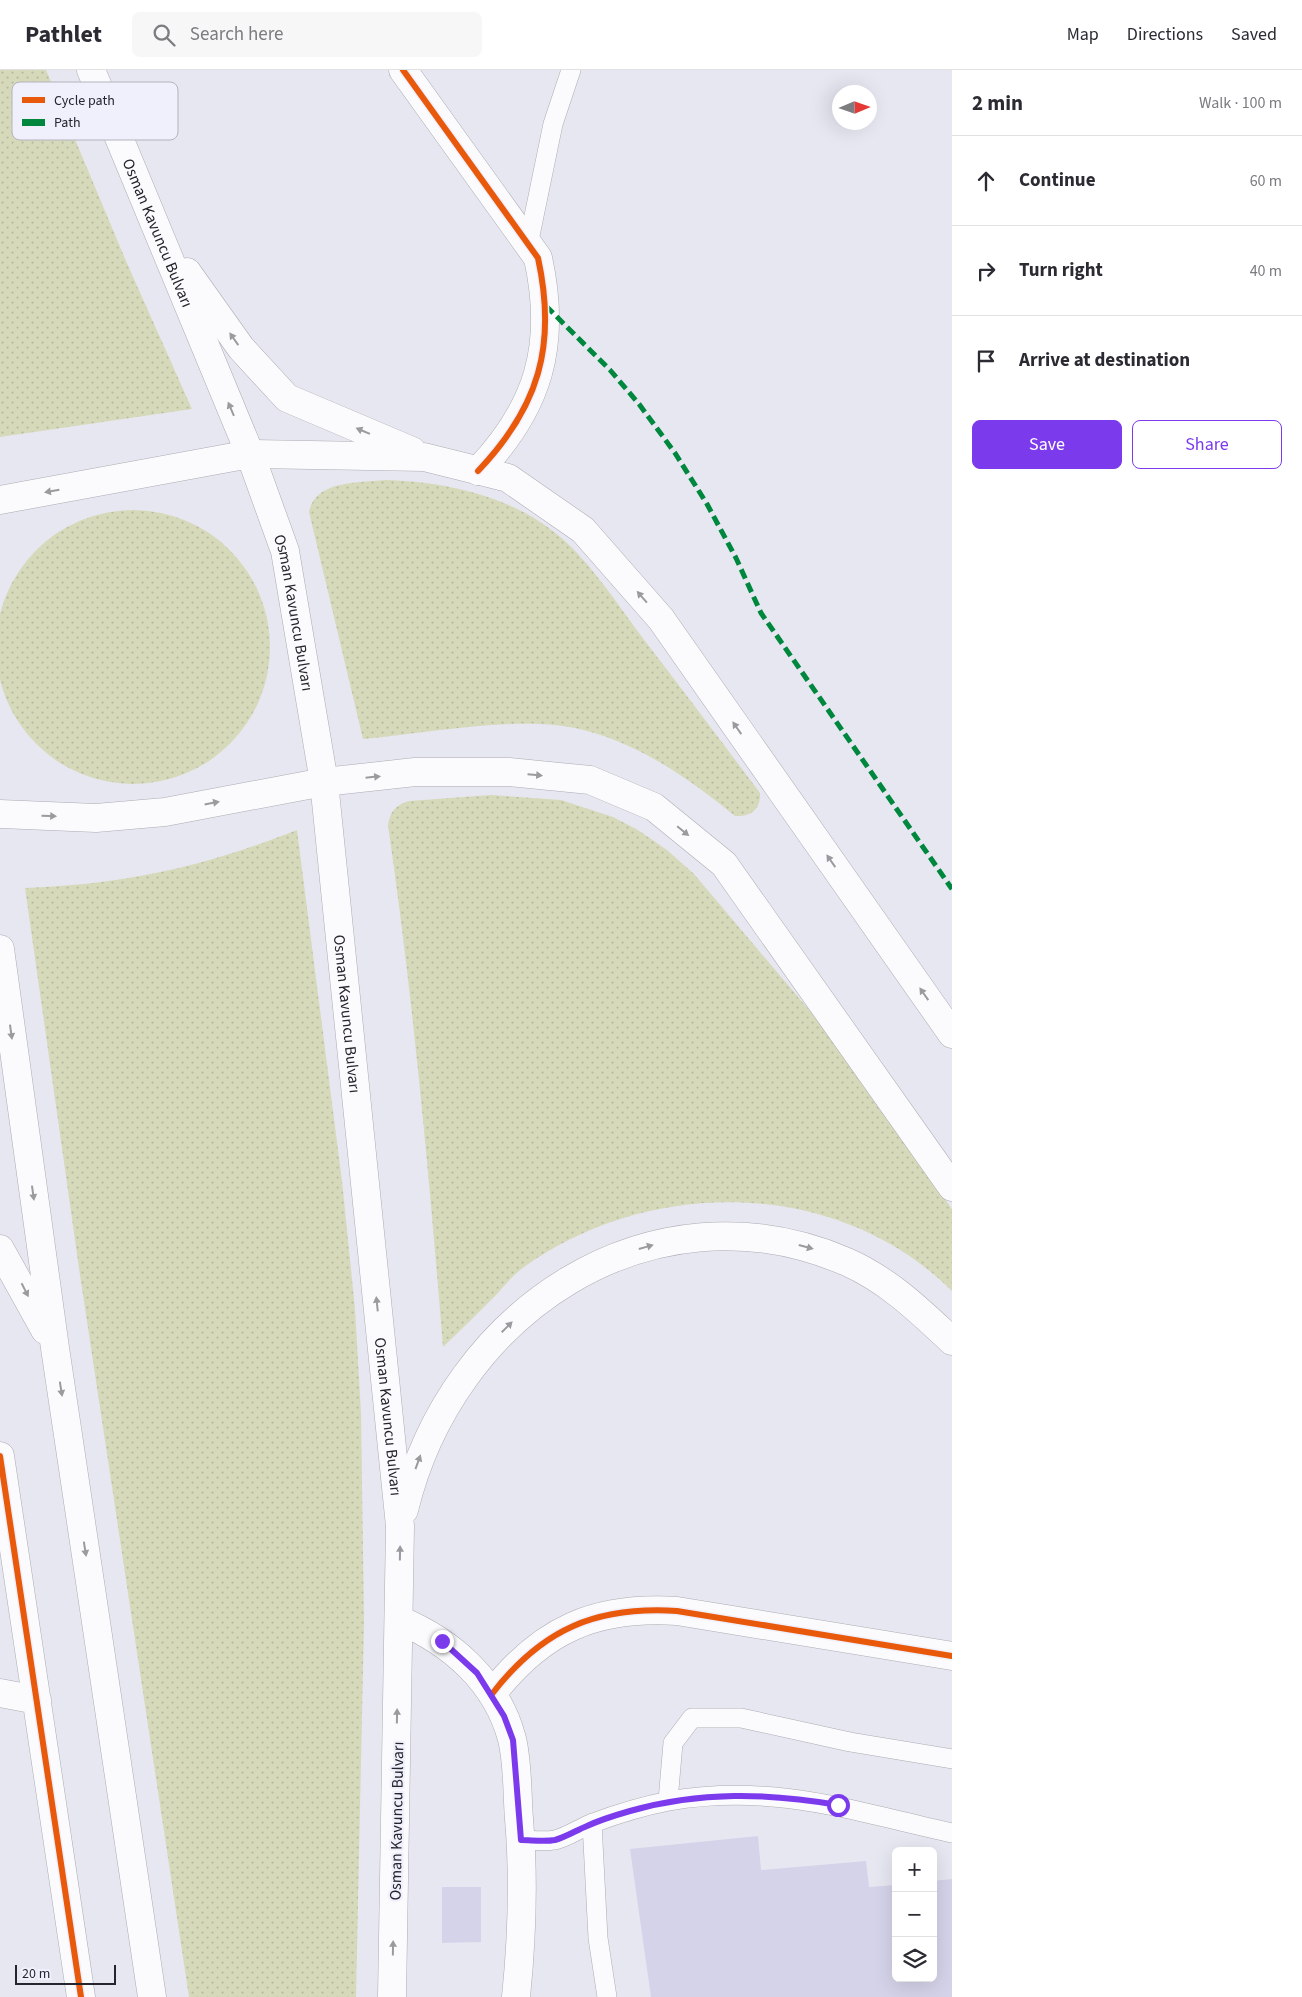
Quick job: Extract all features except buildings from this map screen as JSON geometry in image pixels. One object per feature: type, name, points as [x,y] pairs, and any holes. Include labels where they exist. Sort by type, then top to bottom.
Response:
[{"type":"main road","name":"Osman Kavuncu Bulvarı","points":[[91,70],[96,82]]},
{"type":"main road","points":[[403,70],[538,258],[543,282],[546,306],[543,354],[536,381],[522,414],[497,451],[478,470]]},
{"type":"main road","name":"Osman Kavuncu Bulvarı","points":[[120,140],[250,454],[285,552],[324,782],[400,1526],[392,1997]]},
{"type":"main road","points":[[157,230],[241,348],[287,398],[424,456],[508,478],[583,530],[661,619],[952,1034]]},
{"type":"main road","points":[[0,500],[250,454],[424,456]]},
{"type":"main road","points":[[0,814],[96,818],[165,812],[324,782],[415,772],[509,772],[590,780],[654,807],[724,864],[952,1187]]},
{"type":"main road","points":[[0,949],[55,1348],[152,1997]]},
{"type":"main road","points":[[400,1526],[410,1485],[424,1445],[466,1372],[520,1314],[552,1290],[585,1270],[620,1254],[653,1244],[686,1238],[757,1238],[789,1243],[827,1254],[876,1277],[904,1296],[952,1341]]},
{"type":"main road","points":[[0,1248],[21,1283],[55,1348]]},
{"type":"main road","points":[[0,1456],[81,1997]]},
{"type":"main road","points":[[492,1694],[508,1673],[527,1654],[548,1639],[595,1618],[622,1611],[677,1611],[952,1656]]},
{"type":"main road","points":[[399,1620],[421,1629],[448,1646],[477,1673],[492,1694],[504,1716],[513,1740],[521,1840],[522,1890],[516,1997]]},
{"type":"main road","points":[[0,1693],[37,1700]]},
{"type":"lane","points":[[528,245],[553,124],[571,70]]},
{"type":"lane","points":[[668,1801],[673,1743],[692,1718],[741,1718],[850,1742],[952,1759]]},
{"type":"lane","points":[[521,1840],[555,1840],[592,1823],[668,1801],[708,1796],[752,1794],[838,1805],[881,1817],[952,1832]]},
{"type":"lane","points":[[592,1823],[598,1938],[607,1997]]},
{"type":"green space","points":[[0,70],[46,70],[51,82],[12,82],[12,140],[75,140],[126,261],[192,409],[0,437]]},
{"type":"green space","points":[[385,480],[438,485],[464,490],[514,507],[559,535],[596,575],[760,793],[757,808],[746,815],[735,816],[692,783],[645,754],[620,742],[594,733],[567,727],[540,724],[496,725],[363,739],[309,512],[313,502],[320,494],[329,489],[351,483]]},
{"type":"green space","points":[[133,510],[173,516],[209,533],[220,541],[247,571],[264,607],[269,634],[269,660],[264,687],[247,723],[239,734],[209,761],[173,778],[160,781],[133,784],[106,781],[93,778],[57,761],[36,744],[19,723],[2,687],[-1,674],[-1,620],[2,607],[19,571],[36,550],[57,533],[93,516],[106,513]]},
{"type":"green space","points":[[491,795],[561,800],[613,817],[638,830],[667,850],[694,874],[815,1017],[952,1209],[952,1291],[906,1254],[855,1227],[800,1210],[743,1202],[685,1205],[628,1216],[574,1237],[520,1270],[443,1347],[420,1086],[388,825],[394,809],[409,801]]},
{"type":"green space","points":[[297,830],[342,1181],[355,1309],[361,1413],[364,1621],[356,1997],[189,1997],[80,1275],[25,888],[131,878],[164,871],[229,854]]},
{"type":"marked path","points":[[546,306],[610,370],[639,404],[675,453],[707,504],[736,558],[761,613],[952,889]]},
{"type":"cycle path","points":[[403,70],[538,258],[545,319],[543,347],[538,373],[529,398],[516,423],[499,447],[478,471]]},
{"type":"cycle path","points":[[0,1456],[81,1997]]},
{"type":"cycle path","points":[[492,1694],[531,1653],[551,1638],[573,1626],[596,1618],[648,1610],[677,1611],[952,1656]]},
{"type":"route","points":[[442,1641],[477,1673],[492,1694],[504,1716],[513,1740],[521,1840],[555,1840],[592,1823],[630,1811],[668,1801],[708,1796],[752,1794],[838,1805]]}]
